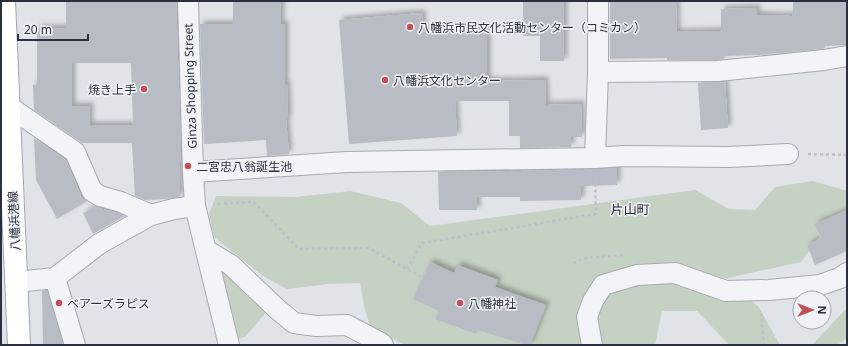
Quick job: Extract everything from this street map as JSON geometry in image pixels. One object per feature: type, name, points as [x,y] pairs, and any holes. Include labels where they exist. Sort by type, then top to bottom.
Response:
[{"type":"main road","name":"八幡浜港線","points":[[4,1],[5,133],[19,345]]},
{"type":"street","name":"Ginza Shopping Street","points":[[188,1],[195,206],[230,345]]},
{"type":"street","points":[[595,158],[598,72],[598,1]]},
{"type":"street","points":[[598,72],[718,71],[824,60],[847,56]]},
{"type":"street","points":[[5,103],[75,152],[92,191],[100,196],[122,202],[151,215]]},
{"type":"street","points":[[193,172],[347,162],[595,158],[625,156],[729,157],[788,154]]},
{"type":"street","points":[[16,282],[55,278],[99,244],[151,215],[174,209],[195,206]]},
{"type":"street","points":[[206,250],[231,265],[294,323],[316,326],[347,324],[383,345]]},
{"type":"street","points":[[592,345],[587,317],[593,301],[603,285],[637,275],[675,273],[726,291],[820,285],[840,278],[847,273]]},
{"type":"street","points":[[55,278],[75,345]]},
{"type":"path","points":[[788,154],[847,155]]},
{"type":"path","points":[[407,270],[422,243],[596,214],[595,158]]},
{"type":"path","points":[[195,206],[254,202],[299,249],[369,248],[423,278]]},
{"type":"path","points":[[759,290],[764,345]]},
{"type":"green space","points":[[813,181],[847,191],[847,214],[823,232],[801,262],[723,279],[758,306],[780,345],[729,345],[697,311],[662,311],[655,345],[404,345],[370,326],[364,306],[360,283],[328,284],[287,289],[263,276],[214,237],[209,214],[216,196],[296,197],[350,191],[401,203],[430,226],[695,190],[729,209],[755,210],[775,187]]},
{"type":"green space","points":[[210,262],[268,310],[245,337],[229,342]]},
{"type":"green space","points":[[847,308],[847,338],[837,345],[812,345],[826,330],[832,330],[832,324]]},
{"type":"building","points":[[66,1],[176,1],[181,145],[181,162],[179,162],[180,197],[145,200],[135,196],[132,143],[82,143],[34,110],[33,85],[37,85],[37,28],[66,28]],"holes":[[[72,63],[131,63],[133,125],[90,125],[90,106],[72,106]]]},
{"type":"building","points":[[233,1],[281,1],[281,24],[285,24],[285,84],[287,84],[288,119],[286,119],[289,154],[267,156],[266,140],[204,144],[200,24],[233,24]]},
{"type":"building","points":[[523,1],[564,1],[564,61],[540,61],[540,36],[523,36]]},
{"type":"building","points":[[610,1],[676,1],[677,32],[721,31],[721,9],[757,8],[757,15],[792,16],[793,1],[847,1],[847,45],[825,46],[825,48],[822,49],[760,55],[724,56],[724,59],[717,60],[667,60],[667,58],[610,59]]},
{"type":"building","points":[[422,13],[423,30],[487,28],[487,80],[545,80],[546,105],[581,104],[582,137],[571,137],[571,147],[520,148],[520,136],[509,136],[509,101],[455,101],[457,136],[349,144],[339,20]]},
{"type":"building","points":[[725,82],[728,128],[701,130],[698,83]]},
{"type":"building","points":[[34,138],[66,160],[81,196],[87,201],[57,219],[36,180]]},
{"type":"building","points":[[617,168],[617,185],[581,186],[581,200],[520,201],[520,197],[477,197],[477,210],[439,210],[438,172]]},
{"type":"building","points":[[96,207],[125,216],[93,234],[83,213]]},
{"type":"building","points":[[847,210],[847,251],[815,265],[807,245],[821,238],[815,224]]},
{"type":"building","name":"八幡神社","points":[[430,262],[454,273],[458,265],[498,280],[495,287],[546,305],[530,345],[478,330],[476,334],[435,319],[439,311],[413,299]]},
{"type":"building","points":[[47,290],[63,345],[43,345],[42,291]]},
{"type":"place","name":"八幡浜市民文化活動センター（コミカン）","points":[[410,27]]},
{"type":"place","name":"八幡浜文化センター","points":[[385,80]]},
{"type":"place","name":"焼き上手","points":[[144,89]]},
{"type":"place","name":"二宮忠八翁誕生池","points":[[188,166]]},
{"type":"place","name":"ベアーズラピス","points":[[59,303]]},
{"type":"place","name":"八幡神社","points":[[460,303]]},
{"type":"district","name":"片山町","points":[[630,209]]}]
